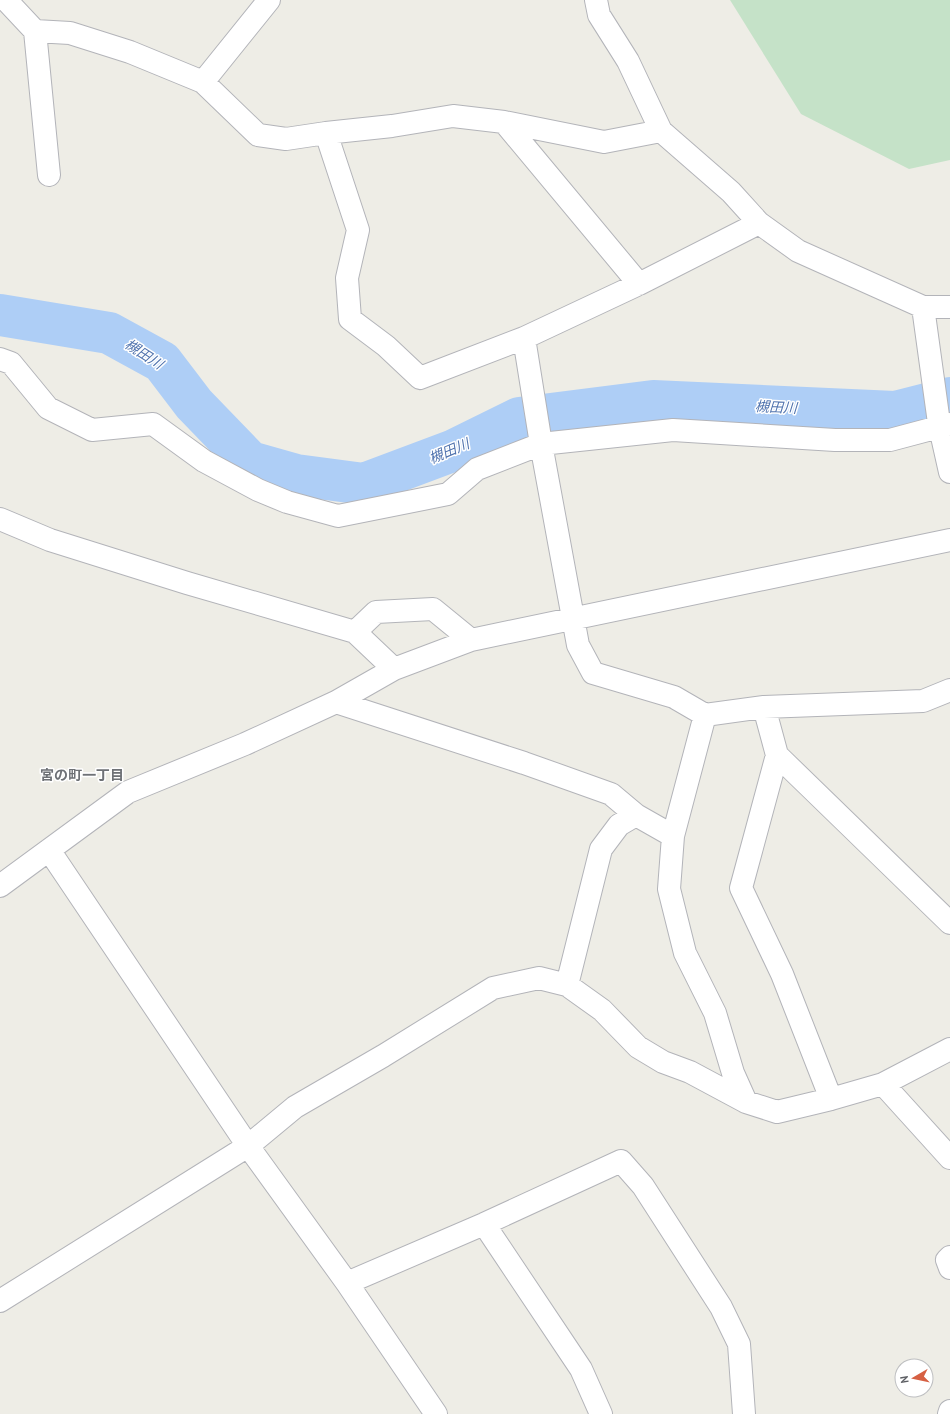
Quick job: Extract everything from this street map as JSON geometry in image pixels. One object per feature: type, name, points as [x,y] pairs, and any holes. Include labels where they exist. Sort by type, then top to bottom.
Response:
[{"type":"street","points":[[6,0],[35,31],[50,175]]},
{"type":"street","points":[[203,82],[269,0]]},
{"type":"street","points":[[596,0],[599,15],[628,61],[661,131],[731,192],[759,223],[798,251],[923,307],[949,302]]},
{"type":"street","points":[[35,31],[70,33],[130,52],[203,82],[258,135],[286,139],[326,132],[392,126],[452,116],[504,122],[604,142],[661,131]]},
{"type":"street","points":[[504,122],[639,284]]},
{"type":"street","points":[[326,132],[358,230],[347,278],[350,319],[386,346],[420,378],[524,338],[639,284],[759,223]]},
{"type":"street","points":[[923,307],[934,389],[943,425],[950,472]]},
{"type":"street","points":[[524,338],[571,618],[578,645],[593,673],[674,697],[705,715],[764,706],[923,701],[950,690]]},
{"type":"street","points":[[0,359],[10,363],[48,408],[92,430],[153,424],[204,461],[258,490],[287,502],[338,516],[448,494],[477,469],[540,435],[673,430],[835,440],[890,440],[943,425]]},
{"type":"street","points":[[0,519],[50,540],[187,583],[354,632],[394,669]]},
{"type":"street","points":[[0,886],[128,792],[246,744],[336,702],[394,669],[471,640],[950,540]]},
{"type":"street","points":[[354,632],[376,612],[433,610],[471,640]]},
{"type":"street","points":[[336,702],[524,763],[610,794],[636,815],[673,836]]},
{"type":"street","points":[[764,706],[777,755],[741,888],[782,974],[831,1099]]},
{"type":"street","points":[[705,715],[673,836],[669,889],[685,953],[715,1013],[732,1073],[746,1102]]},
{"type":"street","points":[[777,755],[950,923]]},
{"type":"street","points":[[567,985],[601,849],[619,825],[636,815]]},
{"type":"street","points":[[49,850],[248,1146],[347,1283],[436,1414]]},
{"type":"street","points":[[0,1301],[248,1146],[296,1107],[383,1056],[493,988],[539,978],[567,985],[602,1010],[638,1047],[663,1062],[690,1072],[746,1102],[777,1112],[831,1099],[883,1084],[950,1049]]},
{"type":"street","points":[[883,1084],[950,1158]]},
{"type":"street","points":[[347,1283],[484,1224],[621,1161],[647,1192],[721,1307],[739,1344],[744,1414]]},
{"type":"street","points":[[484,1224],[581,1369],[601,1414]]},
{"type":"street","points":[[950,1257],[947,1260],[950,1268]]},
{"type":"green space","points":[[730,0],[950,0],[950,160],[909,169],[801,114]]},
{"type":"waterway","name":"槻田川","points":[[0,315],[109,333],[162,362],[194,404],[250,462],[296,475],[364,484],[452,451],[519,418],[653,401],[895,412],[950,398]]},
{"type":"district","name":"宮の町一丁目","points":[[82,775]]}]
